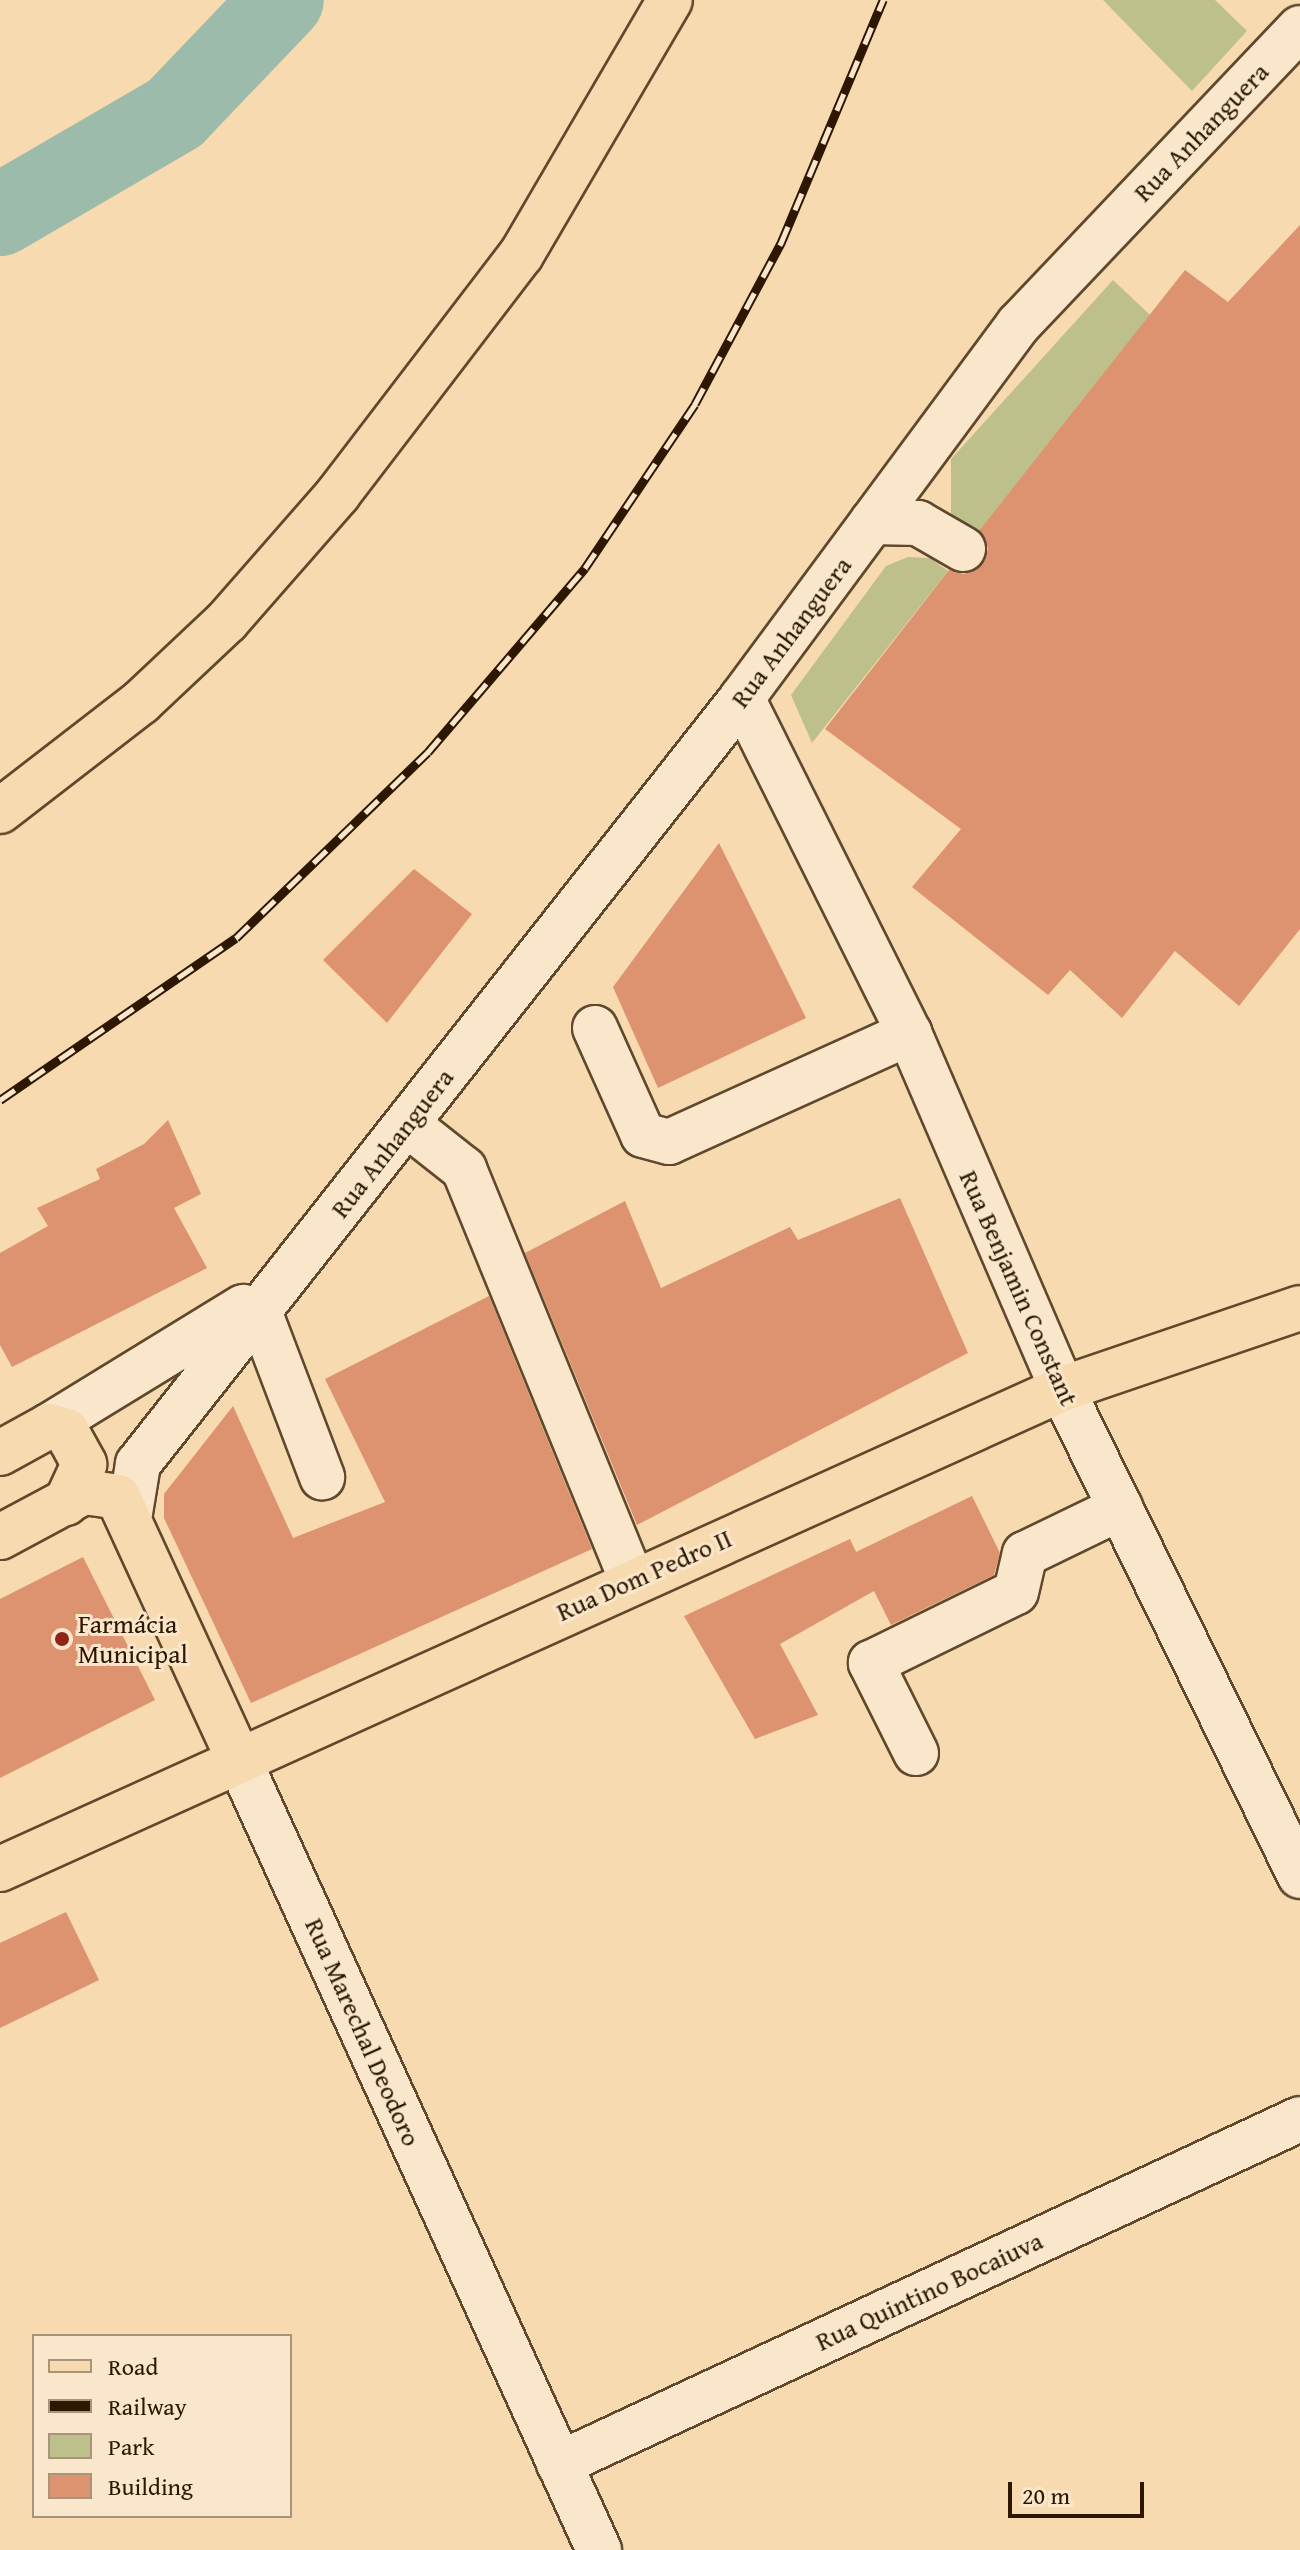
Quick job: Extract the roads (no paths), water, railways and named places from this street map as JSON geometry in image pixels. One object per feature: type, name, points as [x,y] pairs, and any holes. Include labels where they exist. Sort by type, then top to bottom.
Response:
[{"type":"main road","points":[[0,811],[163,682],[227,621],[338,494],[521,255],[670,0]]},
{"type":"main road","name":"Rua Dom Pedro II","points":[[0,1869],[237,1756],[1062,1389],[1300,1308]]},
{"type":"main road","points":[[49,1426],[72,1438],[84,1464],[66,1503]]},
{"type":"main road","name":"Rua Anhanguera","points":[[0,1453],[49,1426]]},
{"type":"main road","points":[[0,1537],[66,1503],[100,1492],[118,1497],[130,1513]]},
{"type":"main road","name":"Rua Marechal Deodoro","points":[[130,1513],[237,1756]]},
{"type":"street","name":"Rua Anhanguera","points":[[130,1513],[138,1464],[742,698],[1019,324],[1300,28]]},
{"type":"street","points":[[872,522],[918,523],[956,543],[921,488],[920,458]]},
{"type":"street","name":"Rua Benjamin Constant","points":[[742,698],[909,1033],[1062,1389],[1300,1876]]},
{"type":"street","points":[[595,1028],[643,1135],[669,1142],[909,1033]]},
{"type":"street","points":[[407,1124],[464,1169],[632,1580]]},
{"type":"street","name":"Rua Anhanguera","points":[[49,1426],[225,1322],[303,1256]]},
{"type":"street","points":[[259,1311],[322,1477]]},
{"type":"street","points":[[916,1753],[871,1663],[1016,1592],[1025,1554],[1120,1508]]},
{"type":"street","name":"Rua Marechal Deodoro","points":[[237,1756],[599,2550]]},
{"type":"street","name":"Rua Quintino Bocaiuva","points":[[559,2464],[1300,2119]]},
{"type":"waterway","points":[[0,215],[175,113],[283,0]]},
{"type":"railway","points":[[0,1100],[236,938],[428,752],[585,568],[695,404],[781,243],[883,0]]},
{"type":"place","name":"Farmácia Municipal","points":[[62,1639]]}]
